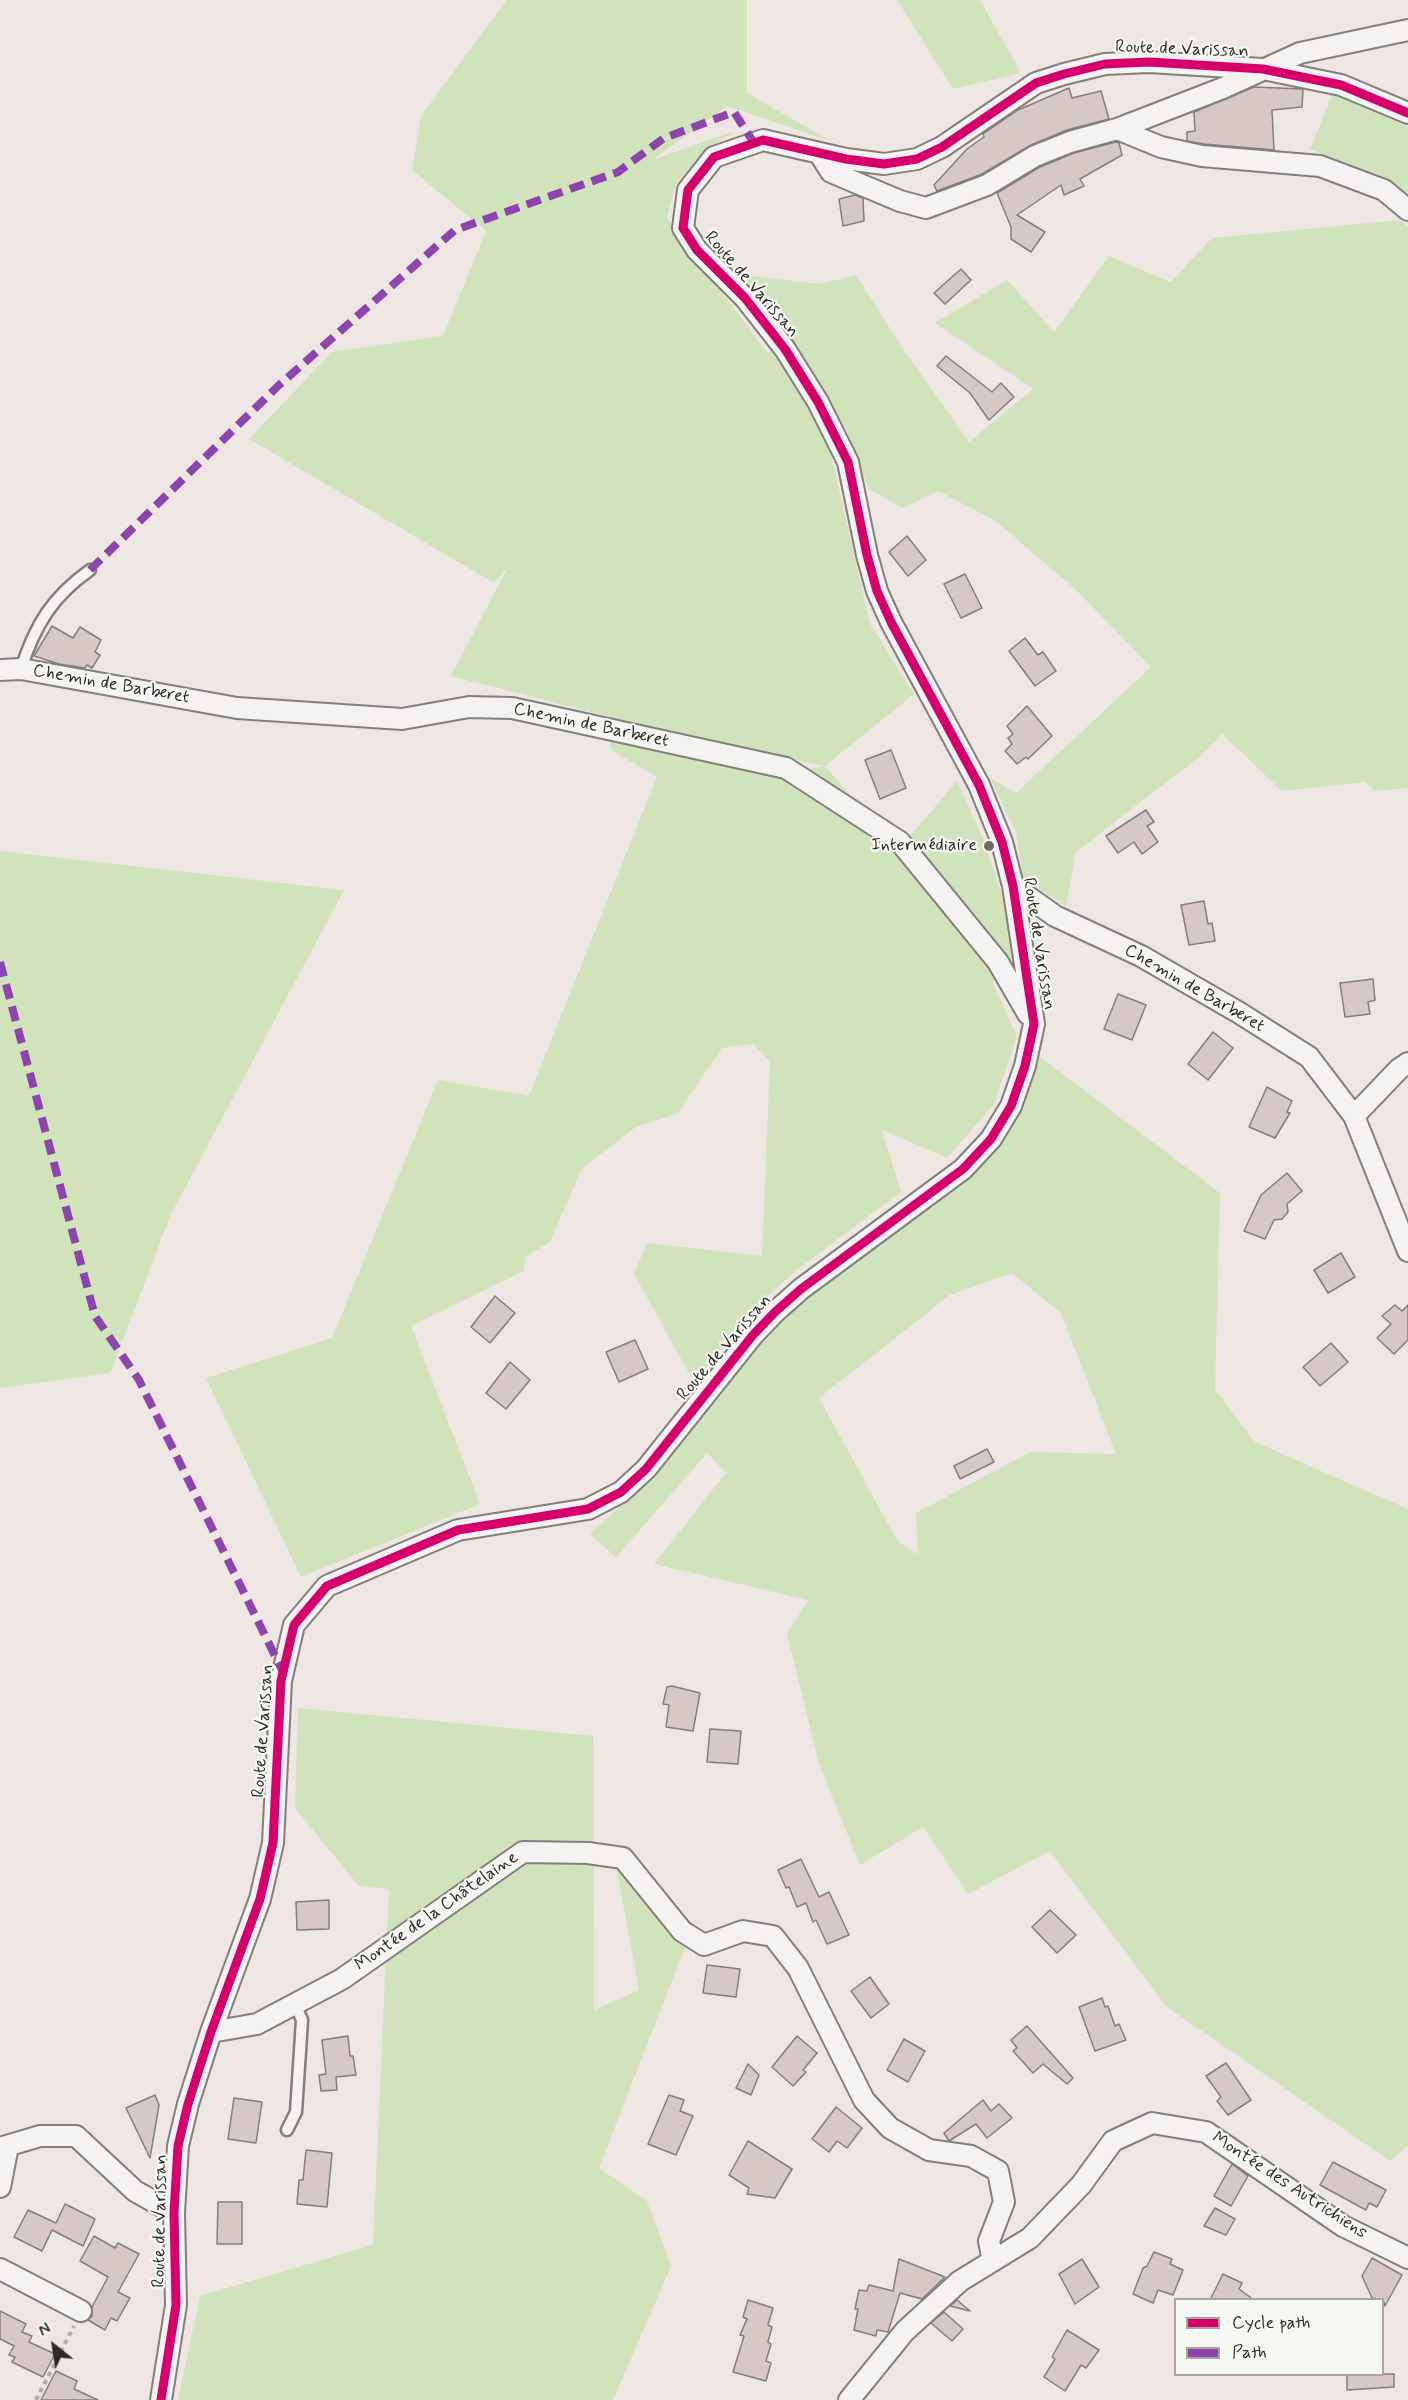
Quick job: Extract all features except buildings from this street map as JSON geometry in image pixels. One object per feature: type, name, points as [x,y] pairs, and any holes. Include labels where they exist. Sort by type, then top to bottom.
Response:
[{"type":"street","points":[[819,153],[831,172],[900,201],[926,208],[987,185],[1035,156],[1070,142],[1117,129],[1223,88],[1300,53],[1408,30]]},
{"type":"street","name":"Route de Varissan","points":[[161,2400],[176,2305],[174,2213],[178,2146],[188,2104],[211,2032],[260,1899],[273,1842],[281,1681],[294,1625],[327,1586],[458,1530],[588,1509],[621,1492],[646,1469],[753,1335],[775,1312],[801,1289],[963,1169],[991,1139],[1011,1106],[1025,1066],[1034,1024],[1013,886],[1002,842],[979,785],[891,622],[877,591],[867,555],[848,462],[818,402],[785,349],[745,298],[697,250],[683,228],[688,190],[714,157],[763,140],[846,159],[885,164],[917,159],[942,147],[1036,83],[1105,64],[1149,62],[1263,69],[1341,85],[1408,113]]},
{"type":"street","points":[[1117,129],[1161,147],[1202,156],[1320,166],[1384,190],[1408,210]]},
{"type":"street","name":"Chemin de Barberet","points":[[0,670],[21,669],[237,708],[402,718],[469,707],[512,708],[786,768],[900,842],[998,962],[1034,1024]]},
{"type":"street","name":"Chemin de Barberet","points":[[1013,886],[1055,916],[1141,956],[1238,1012],[1309,1057],[1354,1116],[1408,1251]]},
{"type":"street","points":[[1354,1116],[1408,1062]]},
{"type":"street","name":"Montée de la Châtelaine","points":[[211,2032],[257,2025],[342,1979],[523,1851],[588,1853],[623,1858],[682,1931],[704,1945],[743,1932],[773,1936],[798,1968],[864,2100],[890,2128],[929,2150],[971,2156],[998,2171],[1004,2202],[989,2241],[993,2261]]},
{"type":"street","name":"Montée des Autrichiens","points":[[849,2400],[905,2331],[960,2281],[1030,2238],[1081,2185],[1113,2141],[1152,2123],[1206,2132],[1343,2226],[1408,2258]]},
{"type":"street","points":[[0,2187],[4,2147],[40,2136],[76,2136],[135,2191],[174,2213]]},
{"type":"street","points":[[0,2269],[81,2311]]},
{"type":"lane","points":[[21,669],[29,644],[46,613],[67,586],[90,570]]},
{"type":"lane","points":[[287,2130],[296,2112],[297,2100],[302,2020],[295,2004]]},
{"type":"path","points":[[36,2400],[81,2311]]},
{"type":"green space","points":[[507,0],[747,0],[747,93],[831,141],[727,106],[652,160],[735,131],[704,151],[676,184],[667,218],[768,354],[785,328],[743,275],[819,284],[856,275],[903,349],[969,442],[1033,389],[935,323],[1007,280],[1054,332],[1109,256],[1171,282],[1212,238],[1400,220],[1408,227],[1408,788],[1374,791],[1365,782],[1282,791],[1222,734],[1198,758],[1076,852],[1066,906],[1023,878],[1016,832],[990,778],[1016,793],[1151,667],[1075,589],[996,521],[938,491],[903,508],[869,489],[846,429],[830,451],[870,624],[914,694],[825,766],[898,850],[957,781],[983,839],[1002,894],[1013,958],[992,981],[1017,1037],[994,1104],[947,1158],[882,1130],[901,1192],[797,1270],[763,1300],[694,1382],[634,1274],[647,1243],[762,1256],[770,1062],[753,1044],[722,1048],[677,1114],[636,1127],[582,1168],[550,1242],[525,1257],[524,1271],[411,1326],[480,1504],[301,1577],[206,1378],[332,1338],[438,1080],[529,1096],[657,777],[611,750],[611,717],[451,676],[509,565],[494,583],[249,439],[332,352],[443,336],[486,231],[412,170],[421,116]],"holes":[[[682,735],[823,766],[778,775]]]},
{"type":"green space","points":[[897,0],[980,0],[1021,73],[953,89]]},
{"type":"green space","points":[[1333,93],[1408,127],[1408,196],[1385,177],[1310,149]]},
{"type":"green space","points":[[0,851],[344,890],[171,1214],[110,1373],[0,1388]]},
{"type":"green space","points":[[1037,1055],[1220,1193],[1215,1389],[1255,1442],[1408,1509],[1408,2145],[1390,2161],[1167,2007],[1050,1851],[968,1894],[923,1827],[860,1865],[819,1764],[787,1634],[808,1600],[654,1564],[726,1473],[707,1453],[616,1557],[590,1534],[647,1481],[780,1320],[969,1176],[1016,1117]],"holes":[[[1012,1273],[1061,1313],[1116,1454],[1030,1452],[916,1513],[918,1554],[898,1542],[819,1398],[950,1295]]]},
{"type":"green space","points":[[298,1708],[593,1736],[594,2010],[639,1990],[616,1866],[685,1947],[599,2168],[647,2201],[671,2266],[613,2400],[178,2400],[200,2296],[373,2245],[389,1889],[359,1886],[295,1808]]},
{"type":"marked path","points":[[90,570],[278,386],[455,230],[618,172],[664,138],[734,112],[754,143]]},
{"type":"marked path","points":[[0,962],[95,1316],[139,1380],[283,1672]]},
{"type":"cycle path","points":[[161,2400],[176,2305],[174,2213],[178,2146],[188,2104],[211,2032],[260,1899],[273,1843],[281,1681],[294,1625],[327,1586],[458,1530],[588,1509],[621,1492],[646,1469],[753,1335],[775,1312],[801,1289],[963,1169],[991,1139],[1011,1106],[1025,1066],[1034,1024],[1013,886],[1002,842],[979,785],[891,622],[877,591],[867,555],[848,462],[818,402],[785,349],[745,298],[697,250],[683,228],[688,190],[714,157],[763,140],[846,159],[884,164],[917,159],[942,147],[1036,83],[1105,64],[1149,62],[1263,69],[1341,85],[1408,113]]},
{"type":"place","name":"Intermédiaire","points":[[989,846]]}]
